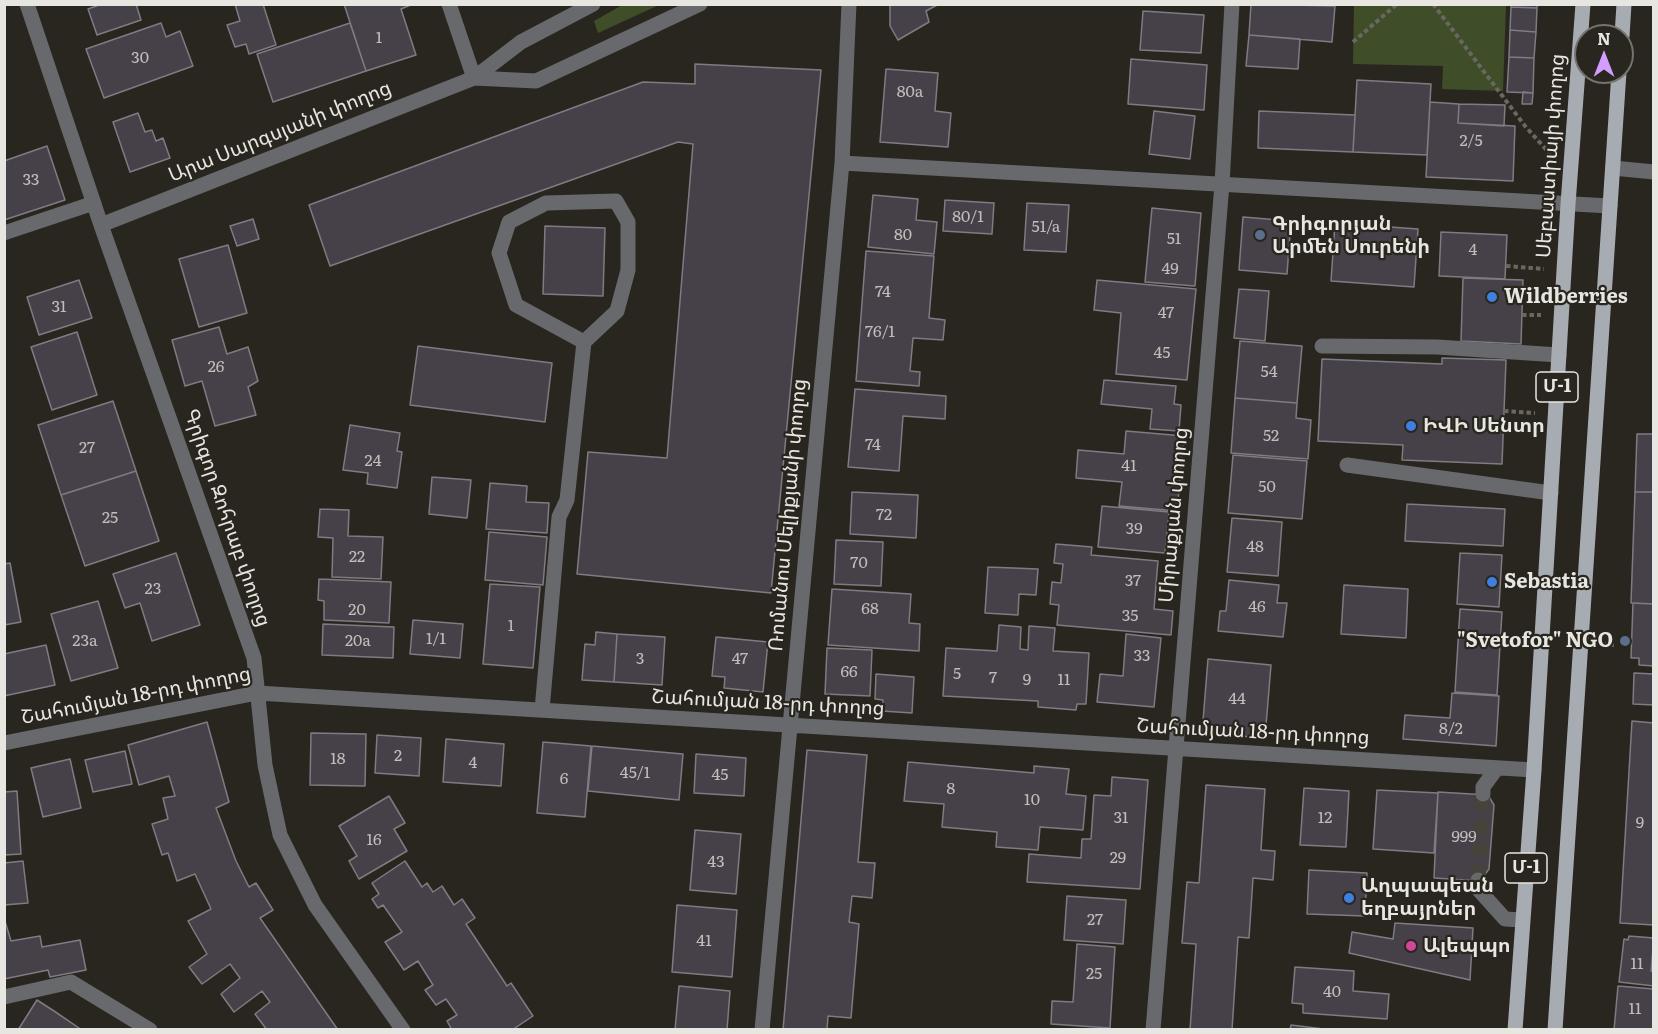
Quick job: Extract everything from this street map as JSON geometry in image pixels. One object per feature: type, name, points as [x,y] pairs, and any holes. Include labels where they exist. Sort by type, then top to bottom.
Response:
[{"type":"main road","name":"Սեբաստիայի փողոց","points":[[1515,1029],[1534,770],[1568,204],[1583,4]]},
{"type":"main road","points":[[1623,24],[1624,4]]},
{"type":"main road","name":"Մ-1","points":[[1555,1029],[1618,84]]},
{"type":"street","name":"Գրիգոր Զոհրաբ փողոց","points":[[27,4],[101,225],[254,658],[265,765],[280,835],[315,904],[403,1029]]},
{"type":"street","points":[[449,4],[474,78]]},
{"type":"street","name":"Արա Սարգսյանի փողոց","points":[[101,225],[474,78],[521,42],[593,4]]},
{"type":"street","name":"Արա Սարգսյանի փողոց","points":[[474,78],[536,81],[700,4]]},
{"type":"street","name":"Ռոմանոս Մելիքյանի փողոց","points":[[762,1029],[842,163],[849,4]]},
{"type":"street","name":"Միրաքյան փողոց","points":[[1153,1029],[1222,184],[1232,4]]},
{"type":"street","points":[[842,163],[1610,206]]},
{"type":"street","points":[[1613,168],[1653,172]]},
{"type":"street","points":[[542,710],[559,517],[567,500],[584,342],[617,311],[628,270],[628,222],[616,201],[546,203],[508,222],[499,253],[516,305],[584,342]]},
{"type":"street","points":[[4,233],[94,203]]},
{"type":"street","points":[[1322,346],[1437,347],[1559,355]]},
{"type":"street","points":[[1347,465],[1551,493]]},
{"type":"street","name":"Շահումյան 18-րդ փողոց","points":[[4,743],[257,693],[1534,770]]},
{"type":"street","points":[[1483,794],[1483,787],[1497,768]]},
{"type":"street","points":[[1478,880],[1478,890],[1505,919],[1522,920]]},
{"type":"street","points":[[4,997],[71,982],[150,1029]]},
{"type":"path","points":[[1353,42],[1397,4]]},
{"type":"path","points":[[1433,4],[1525,126],[1551,155]]},
{"type":"path","points":[[1506,266],[1544,269]]},
{"type":"path","points":[[1522,315],[1541,315]]},
{"type":"path","points":[[1504,411],[1535,413]]},
{"type":"path","points":[[1598,644],[1614,645]]},
{"type":"green space","points":[[624,4],[659,5],[598,33],[594,21]]},
{"type":"green space","points":[[1354,5],[1506,5],[1503,91],[1442,89],[1443,66],[1353,64]]},
{"type":"building","points":[[102,4],[136,4],[141,20],[97,35],[88,9]]},
{"type":"building","points":[[235,4],[263,4],[276,45],[249,54],[246,44],[235,47],[227,25],[240,21]]},
{"type":"building","points":[[344,4],[413,4],[401,9],[416,55],[366,71]]},
{"type":"building","points":[[890,4],[939,4],[926,11],[929,22],[898,40],[890,26]]},
{"type":"building","points":[[1251,4],[1335,6],[1332,42],[1249,35]]},
{"type":"building","points":[[1511,4],[1537,4],[1537,8],[1511,7]]},
{"type":"building","points":[[1511,7],[1537,8],[1536,32],[1510,30]]},
{"type":"building","points":[[1143,11],[1204,15],[1201,53],[1140,50]]},
{"type":"building","points":[[161,23],[166,37],[180,31],[193,66],[104,98],[86,49]]},
{"type":"building","points":[[350,23],[366,71],[273,102],[257,54]]},
{"type":"building","points":[[1510,30],[1536,32],[1534,58],[1509,57]]},
{"type":"building","points":[[1249,35],[1300,39],[1298,69],[1246,66]]},
{"type":"building","points":[[1509,57],[1534,58],[1533,93],[1507,92]]},
{"type":"building","points":[[1131,59],[1207,65],[1204,110],[1128,104]]},
{"type":"building","points":[[695,64],[821,70],[771,593],[577,574],[588,452],[667,458],[693,144],[678,142],[330,266],[309,205],[643,82],[695,84]]},
{"type":"building","points":[[886,69],[938,73],[935,111],[951,113],[948,147],[880,142]]},
{"type":"building","points":[[1357,80],[1431,84],[1427,155],[1353,152]]},
{"type":"building","points":[[1523,92],[1533,93],[1532,104],[1522,104]]},
{"type":"building","points":[[1430,102],[1459,104],[1458,123],[1515,126],[1513,181],[1426,177]]},
{"type":"building","points":[[1459,104],[1505,105],[1504,126],[1458,123]]},
{"type":"building","points":[[1154,111],[1195,116],[1190,159],[1149,154]]},
{"type":"building","points":[[1259,111],[1355,115],[1353,152],[1258,148]]},
{"type":"building","points":[[138,113],[145,132],[152,130],[156,141],[163,138],[170,158],[130,172],[113,122]]},
{"type":"building","points":[[47,146],[65,200],[4,220],[4,161]]},
{"type":"building","points":[[873,195],[918,199],[916,220],[937,222],[934,254],[868,247]]},
{"type":"building","points":[[945,200],[994,203],[992,234],[943,231]]},
{"type":"building","points":[[1027,203],[1069,205],[1066,252],[1024,250]]},
{"type":"building","points":[[1152,208],[1201,213],[1195,286],[1145,282]]},
{"type":"building","points":[[1243,217],[1291,221],[1287,274],[1239,270]]},
{"type":"building","points":[[253,219],[259,239],[237,246],[230,226]]},
{"type":"building","points":[[1335,223],[1418,229],[1414,287],[1331,281]]},
{"type":"building","points":[[545,226],[605,228],[603,296],[543,294]]},
{"type":"building","points":[[1441,232],[1507,235],[1505,279],[1439,276]]},
{"type":"building","points":[[228,245],[247,313],[199,327],[179,259]]},
{"type":"building","points":[[866,251],[934,256],[929,318],[945,320],[943,340],[913,338],[910,371],[920,372],[919,386],[856,381]]},
{"type":"building","name":"Wildberries","points":[[1463,278],[1523,280],[1521,344],[1461,341]]},
{"type":"building","points":[[79,280],[92,318],[39,335],[27,297]]},
{"type":"building","points":[[1097,280],[1196,289],[1187,380],[1116,374],[1121,313],[1094,310]]},
{"type":"building","points":[[1239,289],[1269,291],[1265,341],[1234,338]]},
{"type":"building","points":[[219,327],[227,354],[248,347],[258,381],[248,387],[256,415],[215,426],[202,381],[185,386],[172,340]]},
{"type":"building","points":[[77,332],[97,395],[52,410],[31,347]]},
{"type":"building","points":[[1240,341],[1302,346],[1297,403],[1235,398]]},
{"type":"building","points":[[418,346],[552,363],[545,422],[410,405]]},
{"type":"building","name":"ԻՎԻ Սենտր","points":[[1442,358],[1506,360],[1502,464],[1402,460],[1403,445],[1318,441],[1322,359],[1442,364]]},
{"type":"building","points":[[1104,380],[1176,386],[1174,404],[1181,405],[1179,431],[1150,429],[1152,409],[1101,404]]},
{"type":"building","points":[[855,389],[946,396],[945,419],[903,416],[899,471],[848,467]]},
{"type":"building","points":[[1235,398],[1297,403],[1296,418],[1311,420],[1308,459],[1231,453]]},
{"type":"building","points":[[113,401],[136,471],[61,495],[38,425]]},
{"type":"building","points":[[350,425],[400,433],[397,451],[402,452],[397,488],[367,484],[368,473],[343,470]]},
{"type":"building","points":[[1126,431],[1184,436],[1177,511],[1119,506],[1122,482],[1076,478],[1078,450],[1124,454]]},
{"type":"building","points":[[1637,434],[1654,434],[1654,492],[1635,492]]},
{"type":"building","points":[[1233,455],[1307,461],[1302,519],[1228,513]]},
{"type":"building","points":[[136,471],[159,541],[85,566],[61,495]]},
{"type":"building","points":[[432,477],[471,480],[467,518],[429,514]]},
{"type":"building","points":[[490,483],[527,486],[526,502],[549,503],[547,533],[486,529]]},
{"type":"building","points":[[852,492],[918,495],[916,538],[850,534]]},
{"type":"building","points":[[1635,492],[1654,492],[1654,604],[1631,603]]},
{"type":"building","points":[[1407,504],[1505,509],[1503,546],[1405,541]]},
{"type":"building","points":[[1102,506],[1169,512],[1165,553],[1098,547]]},
{"type":"building","points":[[320,509],[349,510],[348,536],[383,537],[381,579],[332,577],[333,538],[318,537]]},
{"type":"building","points":[[1232,518],[1282,522],[1278,576],[1227,572]]},
{"type":"building","points":[[489,532],[547,537],[543,585],[485,580]]},
{"type":"building","points":[[836,540],[883,542],[881,586],[834,584]]},
{"type":"building","points":[[1056,544],[1092,547],[1091,555],[1158,561],[1154,609],[1173,611],[1171,635],[1057,625],[1059,605],[1050,604],[1052,582],[1061,583],[1063,564],[1054,563]]},
{"type":"building","points":[[176,553],[200,625],[152,641],[140,603],[125,608],[113,574]]},
{"type":"building","points":[[1460,553],[1502,555],[1499,607],[1457,604]]},
{"type":"building","points":[[10,563],[21,622],[4,625],[4,564]]},
{"type":"building","points":[[988,567],[1038,569],[1036,595],[1019,594],[1018,615],[985,613]]},
{"type":"building","points":[[319,579],[391,582],[389,623],[324,620],[324,601],[318,600]]},
{"type":"building","points":[[1229,580],[1279,585],[1277,603],[1287,603],[1283,637],[1218,631],[1220,611],[1226,611]]},
{"type":"building","points":[[490,584],[540,587],[533,668],[483,664]]},
{"type":"building","points":[[1344,585],[1408,589],[1406,638],[1341,634]]},
{"type":"building","points":[[832,589],[911,594],[909,623],[920,624],[919,651],[828,645]]},
{"type":"building","points":[[98,601],[118,668],[71,681],[51,614]]},
{"type":"building","points":[[1633,603],[1654,604],[1654,666],[1639,665],[1639,658],[1631,658]]},
{"type":"building","points":[[1460,609],[1502,612],[1497,695],[1455,692]]},
{"type":"building","points":[[413,620],[463,624],[460,658],[410,654]]},
{"type":"building","points":[[323,624],[394,627],[393,658],[322,655]]},
{"type":"building","points":[[999,625],[1021,627],[1020,649],[1028,650],[1029,626],[1055,628],[1053,651],[1089,653],[1086,704],[1077,704],[1076,710],[1038,707],[1038,701],[943,696],[946,648],[997,651]]},
{"type":"building","points":[[596,632],[617,634],[614,682],[582,680],[585,644],[595,645]]},
{"type":"building","points":[[617,634],[665,637],[662,685],[614,682]]},
{"type":"building","points":[[1126,634],[1161,638],[1154,707],[1097,702],[1100,674],[1123,676]]},
{"type":"building","points":[[716,637],[768,642],[763,692],[724,688],[725,677],[712,676]]},
{"type":"building","points":[[46,645],[55,685],[4,696],[4,654]]},
{"type":"building","points":[[827,648],[872,650],[870,696],[825,694]]},
{"type":"building","points":[[1208,659],[1271,665],[1265,738],[1202,733]]},
{"type":"building","points":[[1634,673],[1654,674],[1654,705],[1633,704]]},
{"type":"building","points":[[876,674],[914,677],[912,713],[882,711],[883,700],[875,699]]},
{"type":"building","points":[[1452,693],[1499,696],[1496,746],[1403,739],[1405,715],[1450,718]]},
{"type":"building","points":[[1632,721],[1654,723],[1654,925],[1620,923]]},
{"type":"building","points":[[207,722],[229,802],[216,808],[236,861],[249,887],[256,883],[273,910],[260,918],[338,1030],[267,1030],[255,1014],[270,1002],[262,991],[234,1012],[221,994],[240,978],[230,964],[202,984],[189,967],[207,954],[188,921],[211,909],[195,874],[177,881],[168,853],[162,855],[152,824],[168,819],[163,798],[175,796],[169,776],[139,785],[128,745]]},
{"type":"building","points":[[311,733],[366,734],[365,786],[310,785]]},
{"type":"building","points":[[377,735],[421,738],[419,776],[375,773]]},
{"type":"building","points":[[446,739],[504,744],[501,786],[443,782]]},
{"type":"building","points":[[543,742],[591,746],[585,817],[537,813]]},
{"type":"building","points":[[592,746],[683,754],[679,800],[588,791]]},
{"type":"building","points":[[807,750],[867,755],[858,862],[875,863],[872,898],[852,896],[849,922],[859,924],[851,1018],[828,1016],[827,1030],[783,1030]]},
{"type":"building","points":[[125,751],[132,784],[93,792],[85,760]]},
{"type":"building","points":[[696,754],[746,758],[744,796],[694,793]]},
{"type":"building","points":[[70,759],[81,808],[43,817],[31,768]]},
{"type":"building","points":[[908,762],[1034,773],[1034,766],[1069,769],[1066,794],[1086,796],[1083,830],[1040,827],[1038,850],[996,847],[997,832],[942,827],[944,804],[904,801]]},
{"type":"building","points":[[1112,777],[1148,780],[1140,889],[1027,882],[1029,854],[1081,858],[1082,839],[1091,839],[1094,795],[1111,796]]},
{"type":"building","points":[[1206,785],[1265,789],[1261,850],[1275,851],[1273,880],[1253,878],[1249,938],[1238,937],[1232,1030],[1190,1030],[1196,944],[1182,943],[1187,882],[1199,883]]},
{"type":"building","points":[[1304,788],[1349,791],[1346,847],[1300,845]]},
{"type":"building","points":[[1377,790],[1438,793],[1434,853],[1373,849]]},
{"type":"building","points":[[17,791],[21,854],[4,855],[4,792]]},
{"type":"building","points":[[1438,792],[1488,795],[1494,805],[1489,869],[1480,881],[1434,878]]},
{"type":"building","points":[[389,796],[405,823],[394,829],[407,851],[359,879],[349,861],[357,856],[339,826]]},
{"type":"building","points":[[695,830],[741,834],[736,894],[690,890]]},
{"type":"building","points":[[23,861],[28,903],[4,905],[4,863]]},
{"type":"building","points":[[405,861],[422,887],[427,883],[433,892],[442,886],[454,905],[462,899],[475,918],[466,924],[507,986],[511,983],[533,1016],[512,1030],[452,1030],[447,1021],[457,1015],[446,999],[436,1005],[425,990],[433,985],[418,961],[404,970],[385,942],[402,932],[383,905],[378,908],[372,899],[379,894],[372,883]]},
{"type":"building","points":[[1309,870],[1367,873],[1365,916],[1307,914]]},
{"type":"building","points":[[1067,896],[1126,900],[1123,944],[1064,940]]},
{"type":"building","points":[[677,905],[737,910],[732,977],[672,972]]},
{"type":"building","points":[[4,918],[11,941],[40,936],[42,947],[80,940],[86,970],[50,977],[48,970],[4,979]]},
{"type":"building","name":"Ալեպպո","points":[[1395,923],[1473,928],[1470,980],[1349,953],[1352,932],[1393,939]]},
{"type":"building","points":[[1629,936],[1654,938],[1651,971],[1654,972],[1654,986],[1619,982],[1624,939],[1628,940]]},
{"type":"building","points":[[1077,944],[1115,947],[1110,1028],[1051,1024],[1052,1001],[1073,1002]]},
{"type":"building","points":[[1295,967],[1354,971],[1353,991],[1389,994],[1387,1019],[1303,1013],[1303,1004],[1292,1003]]},
{"type":"building","points":[[679,986],[730,991],[727,1030],[675,1030]]},
{"type":"building","points":[[1618,986],[1654,989],[1654,1030],[1614,1030]]},
{"type":"building","points":[[37,1000],[54,1011],[82,1030],[18,1030]]},
{"type":"building","points":[[1291,1025],[1332,1030],[1290,1030]]},
{"type":"tunnel","points":[[1478,880],[1483,794]]},
{"type":"place","name":"Գրիգորյան Արմեն Սուրենի","points":[[1260,235]]},
{"type":"place","name":"Wildberries","points":[[1492,297]]},
{"type":"place","name":"ԻՎԻ Սենտր","points":[[1411,426]]},
{"type":"place","name":"Sebastia","points":[[1492,582]]},
{"type":"place","name":"\"Svetofor\" NGO","points":[[1625,641]]},
{"type":"place","name":"Աղպապեան եղբայրներ","points":[[1349,898]]},
{"type":"place","name":"Ալեպպո","points":[[1411,946]]}]
